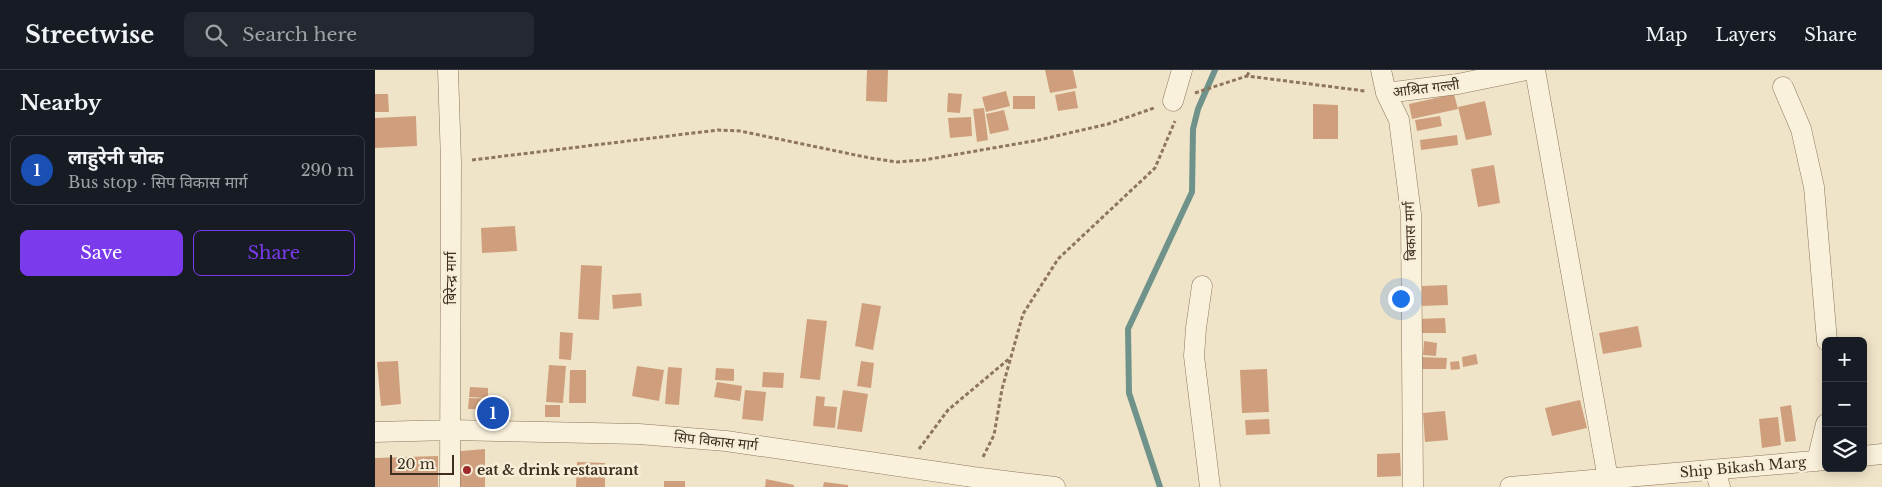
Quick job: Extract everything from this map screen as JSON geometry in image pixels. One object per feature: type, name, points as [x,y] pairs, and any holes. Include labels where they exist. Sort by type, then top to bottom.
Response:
[{"type":"street","name":"बिरेन्द्र मार्ग","points":[[448,70],[451,162],[450,487]]},
{"type":"street","points":[[1175,108],[1182,70]]},
{"type":"street","name":"बिकास मार्ग","points":[[1381,70],[1386,93],[1399,120],[1411,214],[1413,487]]},
{"type":"street","name":"आश्रित गल्ली","points":[[1386,93],[1458,84],[1526,70]]},
{"type":"street","points":[[1535,70],[1608,479]]},
{"type":"street","points":[[1783,87],[1801,129],[1814,187],[1827,337]]},
{"type":"street","points":[[1203,286],[1196,328],[1194,356],[1210,487]]},
{"type":"street","points":[[1821,460],[1826,427]]},
{"type":"street","name":"सिप विकास मार्ग","points":[[375,432],[451,430],[648,434],[726,441],[1055,487]]},
{"type":"street","points":[[1867,456],[1882,454]]},
{"type":"street","name":"Ship Bikash Marg","points":[[1510,487],[1608,479],[1718,478],[1821,460]]},
{"type":"path","points":[[1247,76],[1250,70]]},
{"type":"path","points":[[451,162],[718,130],[740,131],[897,162],[924,160],[1039,140],[1175,108],[1247,76],[1386,93]]},
{"type":"path","points":[[973,477],[993,435],[1002,389],[1023,314],[1058,259],[1155,168],[1175,108]]},
{"type":"path","points":[[905,467],[948,410],[1011,357]]},
{"type":"building","points":[[867,70],[888,70],[887,102],[866,101]]},
{"type":"building","points":[[1045,70],[1073,70],[1077,88],[1050,93]]},
{"type":"building","points":[[1006,91],[1010,106],[986,112],[982,97]]},
{"type":"building","points":[[1075,91],[1078,108],[1058,111],[1055,95]]},
{"type":"building","points":[[948,93],[962,94],[960,113],[947,112]]},
{"type":"building","points":[[375,94],[388,94],[389,112],[375,112]]},
{"type":"building","points":[[1454,94],[1458,109],[1412,119],[1409,104]]},
{"type":"building","points":[[1013,96],[1035,96],[1035,109],[1013,109]]},
{"type":"building","points":[[1485,101],[1492,135],[1466,140],[1458,107]]},
{"type":"building","points":[[1313,104],[1338,105],[1338,139],[1313,139]]},
{"type":"building","points":[[984,108],[988,140],[977,142],[973,109]]},
{"type":"building","points":[[1004,110],[1009,130],[990,134],[986,114]]},
{"type":"building","points":[[416,116],[417,146],[375,148],[375,118]]},
{"type":"building","points":[[1440,116],[1442,126],[1417,131],[1415,120]]},
{"type":"building","points":[[971,117],[972,136],[950,138],[948,118]]},
{"type":"building","points":[[1457,135],[1458,145],[1421,150],[1420,140]]},
{"type":"building","points":[[1494,165],[1500,203],[1478,207],[1471,169]]},
{"type":"building","points":[[515,226],[517,251],[482,253],[481,228]]},
{"type":"building","points":[[581,265],[602,266],[599,320],[578,319]]},
{"type":"building","points":[[1447,285],[1448,305],[1422,306],[1421,286]]},
{"type":"building","points":[[641,293],[642,306],[613,309],[612,295]]},
{"type":"building","points":[[862,303],[881,306],[873,350],[855,346]]},
{"type":"building","points":[[1445,318],[1446,333],[1418,333],[1418,319]]},
{"type":"building","points":[[807,319],[827,321],[820,380],[800,378]]},
{"type":"building","points":[[1638,326],[1642,347],[1603,354],[1599,333]]},
{"type":"building","points":[[560,332],[573,333],[571,360],[559,359]]},
{"type":"building","points":[[1424,341],[1437,343],[1436,356],[1423,355]]},
{"type":"building","points":[[1476,354],[1478,364],[1463,367],[1462,357]]},
{"type":"building","points":[[1418,357],[1447,358],[1446,369],[1418,369]]},
{"type":"building","points":[[398,361],[401,404],[381,406],[377,362]]},
{"type":"building","points":[[861,361],[874,363],[871,388],[857,386]]},
{"type":"building","points":[[1459,361],[1460,369],[1451,370],[1450,362]]},
{"type":"building","points":[[549,365],[566,366],[563,403],[546,402]]},
{"type":"building","points":[[637,366],[664,370],[659,401],[632,396]]},
{"type":"building","points":[[668,367],[682,368],[679,405],[665,404]]},
{"type":"building","points":[[716,368],[734,369],[734,381],[715,380]]},
{"type":"building","points":[[1267,369],[1269,412],[1242,413],[1240,370]]},
{"type":"building","points":[[570,370],[586,370],[586,403],[569,403]]},
{"type":"building","points":[[763,372],[784,373],[783,388],[762,387]]},
{"type":"building","points":[[717,382],[742,386],[740,401],[714,397]]},
{"type":"building","points":[[470,387],[488,388],[488,398],[469,397]]},
{"type":"building","points":[[745,390],[766,392],[763,421],[742,419]]},
{"type":"building","points":[[843,390],[868,394],[862,432],[837,429]]},
{"type":"building","points":[[816,396],[825,397],[824,406],[837,407],[835,428],[813,426]]},
{"type":"building","points":[[469,398],[496,399],[496,410],[468,409]]},
{"type":"building","points":[[1580,400],[1587,428],[1552,436],[1545,408]]},
{"type":"building","points":[[545,405],[560,405],[560,417],[545,417]]},
{"type":"building","points":[[1791,405],[1796,441],[1785,442],[1780,407]]},
{"type":"building","points":[[1445,411],[1448,440],[1425,442],[1423,413]]},
{"type":"building","points":[[1778,417],[1781,445],[1762,448],[1759,419]]},
{"type":"building","points":[[1269,419],[1270,434],[1246,435],[1245,420]]},
{"type":"building","name":"eat & drink restaurant","points":[[485,449],[485,487],[450,487],[450,452]]},
{"type":"building","points":[[1400,453],[1401,476],[1377,477],[1377,454]]},
{"type":"building","points":[[438,456],[438,487],[375,487],[375,458]]},
{"type":"building","points":[[577,462],[605,463],[605,487],[576,487]]},
{"type":"building","points":[[766,479],[794,485],[794,487],[765,487]]},
{"type":"building","points":[[664,481],[685,481],[685,487],[664,487]]},
{"type":"building","points":[[824,482],[848,485],[848,487],[823,487]]},
{"type":"waterway","points":[[1160,487],[1129,393],[1128,329],[1192,192],[1193,129],[1198,109],[1215,70]]},
{"type":"place","name":"लाहुरेनी चोक","points":[[493,413]]},
{"type":"place","name":"eat & drink restaurant","points":[[467,470]]}]
